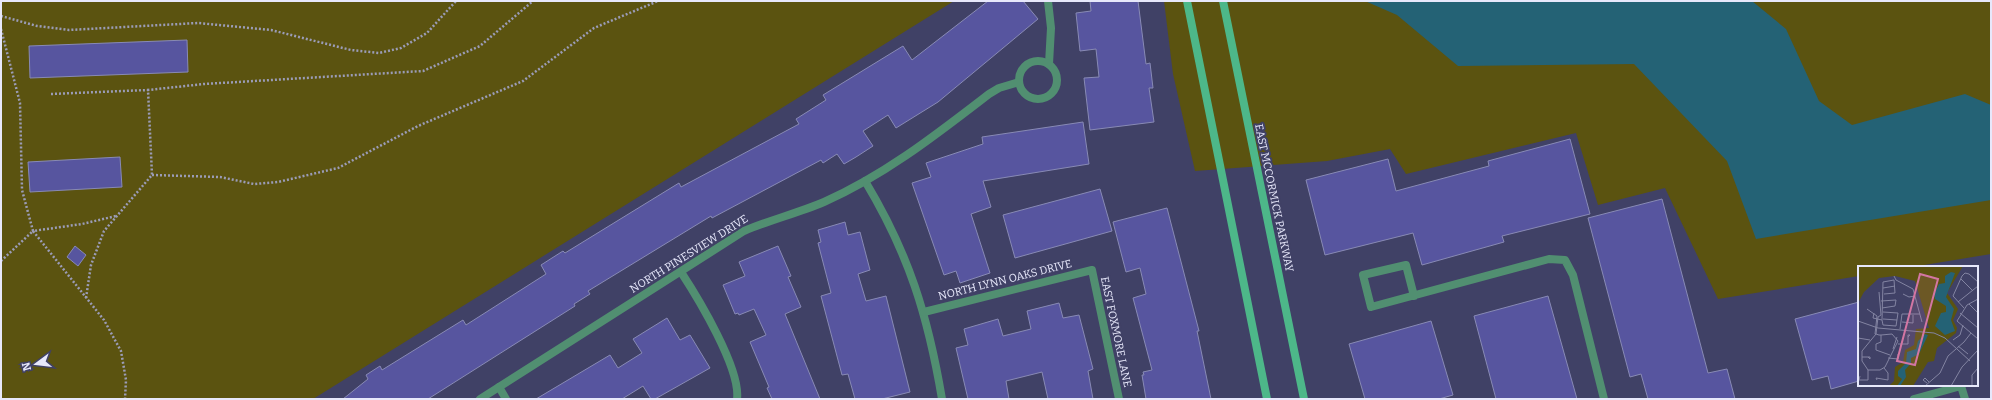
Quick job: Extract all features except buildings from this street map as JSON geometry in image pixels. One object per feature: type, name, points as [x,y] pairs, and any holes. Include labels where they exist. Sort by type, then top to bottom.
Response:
[{"type":"main road","points":[[1187,1],[1267,399]]},
{"type":"main road","name":"EAST MCCORMICK PARKWAY","points":[[1223,1],[1304,399]]},
{"type":"street","points":[[1048,1],[1051,28],[1049,64]]},
{"type":"street","points":[[1036,61],[1049,64],[1054,68],[1058,81],[1056,88],[1048,97],[1036,100],[1021,90],[1019,82],[1020,72],[1030,62],[1036,61]]},
{"type":"street","name":"NORTH PINESVIEW DRIVE","points":[[480,399],[744,231],[766,221],[824,202],[865,181],[928,140],[989,94],[999,88],[1019,82]]},
{"type":"street","points":[[865,181],[896,236],[912,276],[924,312],[935,359],[942,399]]},
{"type":"street","points":[[1414,296],[1406,265],[1363,275],[1371,307],[1414,296],[1549,259],[1565,260],[1573,275],[1604,399]]},
{"type":"street","name":"NORTH LYNN OAKS DRIVE","points":[[924,312],[1092,270]]},
{"type":"street","name":"EAST FOXMORE LANE","points":[[1092,270],[1119,399]]},
{"type":"street","points":[[681,272],[709,319],[738,389],[737,399]]},
{"type":"street","points":[[1914,399],[1961,386],[1965,399]]},
{"type":"street","points":[[499,387],[506,399]]},
{"type":"path","points":[[1,16],[38,26],[69,30],[198,24],[271,30],[351,50],[379,53],[401,48],[427,33],[456,1]]},
{"type":"path","points":[[51,94],[148,90],[204,84],[423,72],[480,46],[533,1]]},
{"type":"path","points":[[152,175],[220,177],[254,184],[278,182],[338,168],[418,126],[523,81],[594,28],[658,1]]},
{"type":"path","points":[[1,29],[20,103],[22,190],[32,231],[104,320],[121,351],[126,380],[125,399]]},
{"type":"path","points":[[86,298],[91,265],[104,231],[152,175],[148,90]]},
{"type":"path","points":[[1,261],[32,231],[82,224],[116,216]]},
{"type":"shaded area","points":[[1,1],[954,1],[313,399],[1,399]]},
{"type":"shaded area","points":[[1164,1],[1991,1],[1991,254],[1918,266],[1858,266],[1858,276],[1718,299],[1665,188],[1598,205],[1576,133],[1406,174],[1390,149],[1327,161],[1195,171],[1173,74]]},
{"type":"water","points":[[1365,1],[1752,1],[1786,29],[1819,101],[1852,125],[1965,94],[1991,105],[1991,200],[1756,239],[1727,161],[1634,64],[1458,66],[1397,15]]}]
